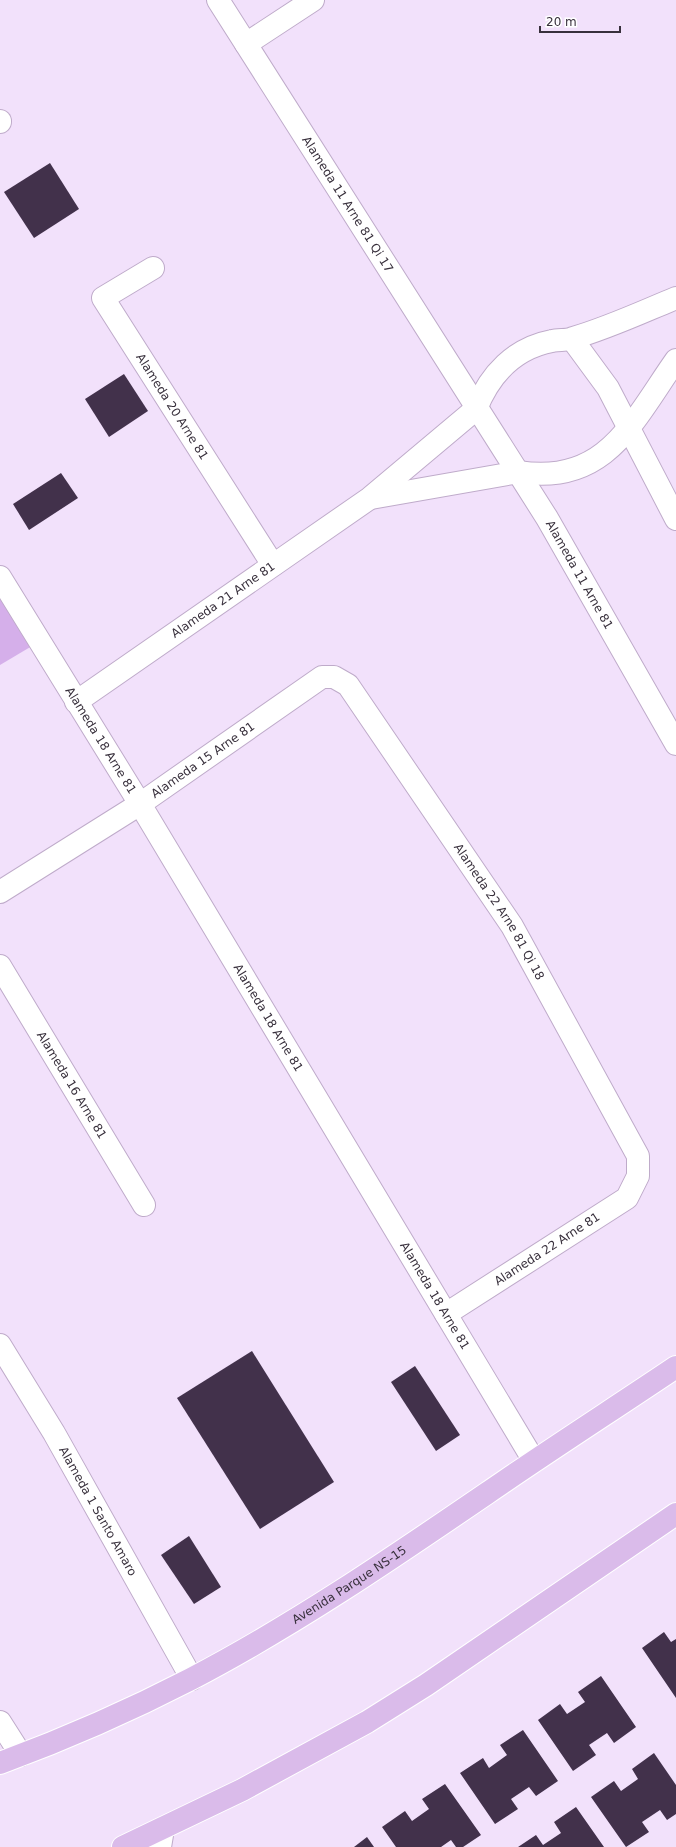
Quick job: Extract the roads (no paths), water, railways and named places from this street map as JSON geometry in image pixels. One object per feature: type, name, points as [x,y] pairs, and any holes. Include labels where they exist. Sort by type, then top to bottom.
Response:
[{"type":"main road","name":"Avenida Parque NS-15","points":[[0,1763],[88,1728],[192,1679],[286,1626],[351,1585],[676,1367]]},
{"type":"main road","points":[[123,1847],[161,1838],[373,1718],[426,1684],[676,1514]]},
{"type":"street","name":"Alameda 11 Arne 81 Qi 17","points":[[218,0],[476,409]]},
{"type":"street","points":[[246,44],[313,0]]},
{"type":"street","name":"Alameda 20 Arne 81","points":[[153,268],[103,298],[273,565]]},
{"type":"street","points":[[476,409],[492,378],[517,355],[535,346],[553,341],[572,339],[676,298]]},
{"type":"street","points":[[572,339],[608,388],[676,519]]},
{"type":"street","points":[[370,498],[518,472],[536,475],[554,474],[571,471],[588,464],[604,454],[618,442],[676,360]]},
{"type":"street","name":"Alameda 11 Arne 81","points":[[476,409],[547,518],[676,744]]},
{"type":"street","name":"Alameda 21 Arne 81","points":[[76,702],[370,498],[476,409]]},
{"type":"street","name":"Alameda 18 Arne 81","points":[[0,577],[140,804],[534,1461]]},
{"type":"street","name":"Alameda 15 Arne 81","points":[[0,892],[140,804],[322,677]]},
{"type":"street","name":"Alameda 22 Arne 81 Qi 18","points":[[322,677],[334,677],[348,685],[512,926],[638,1156],[638,1176]]},
{"type":"street","name":"Alameda 16 Arne 81","points":[[0,966],[144,1205]]},
{"type":"street","name":"Alameda 22 Arne 81","points":[[446,1314],[628,1198],[638,1176]]},
{"type":"street","name":"Alameda 1 Santo Amaro","points":[[0,1345],[54,1433],[192,1679]]},
{"type":"street","points":[[0,1722],[21,1755]]}]
